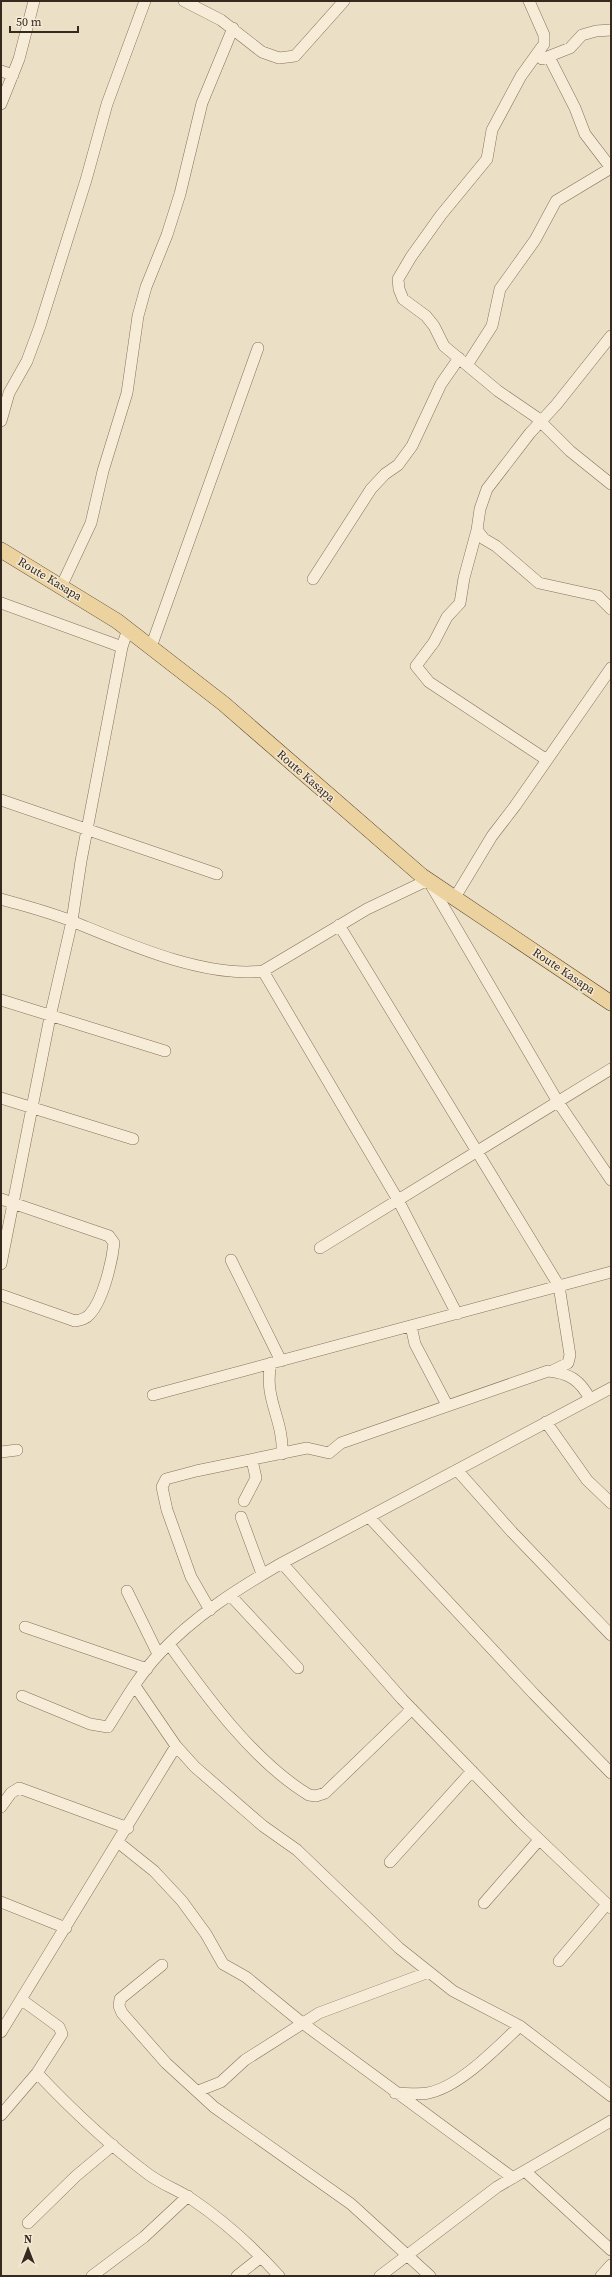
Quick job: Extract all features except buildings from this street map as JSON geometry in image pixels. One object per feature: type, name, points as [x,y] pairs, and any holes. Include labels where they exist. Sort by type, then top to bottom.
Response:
[{"type":"main road","name":"Route Kasapa","points":[[1,550],[128,629],[224,704],[428,880],[454,899],[609,998]]},
{"type":"street","points":[[1,104],[13,75],[34,1]]},
{"type":"street","points":[[1,421],[9,393],[27,361],[40,326],[86,180],[106,104],[145,1]]},
{"type":"street","points":[[184,1],[233,28],[262,52],[279,58],[295,56],[344,1]]},
{"type":"street","points":[[529,1],[544,34],[544,44],[532,63],[521,76],[492,130],[486,159],[441,215],[398,279],[399,289],[404,299],[426,316],[444,346],[498,391],[540,422],[570,451],[611,484]]},
{"type":"street","points":[[61,586],[91,523],[103,471],[127,393],[138,316],[146,287],[164,242],[180,194],[202,103],[233,28]]},
{"type":"street","points":[[532,63],[570,48],[582,35],[596,31],[611,30]]},
{"type":"street","points":[[313,579],[371,489],[385,474],[398,465],[412,446],[441,384],[463,361],[492,326],[500,289],[535,240],[556,201],[611,168],[585,134],[575,108],[549,57]]},
{"type":"street","points":[[1,71],[13,75]]},
{"type":"street","points":[[547,760],[429,682],[416,666],[434,642],[447,617],[460,603],[464,578],[477,530],[480,508],[487,489],[611,336]]},
{"type":"street","points":[[151,647],[258,348]]},
{"type":"street","points":[[477,530],[484,539],[496,546],[539,583],[598,596],[611,609]]},
{"type":"street","points":[[1,603],[122,647]]},
{"type":"street","points":[[1,1264],[50,1017],[72,921],[122,647],[128,629]]},
{"type":"street","points":[[454,899],[492,836],[610,673]]},
{"type":"street","points":[[1,800],[88,828],[217,874]]},
{"type":"street","points":[[1,899],[72,921],[103,935],[211,969],[263,971],[367,909],[428,880],[558,1102],[611,1180]]},
{"type":"street","points":[[210,1610],[191,1576],[167,1510],[162,1487],[166,1479],[196,1471],[310,1448],[319,1452],[329,1453],[340,1443],[447,1405],[548,1371],[552,1371],[568,1363],[570,1355],[559,1286],[339,925]]},
{"type":"street","points":[[263,971],[398,1200],[457,1314]]},
{"type":"street","points":[[1,1000],[50,1017],[165,1051]]},
{"type":"street","points":[[320,1248],[611,1069]]},
{"type":"street","points":[[1,1098],[133,1138]]},
{"type":"street","points":[[1,1199],[109,1236],[114,1243],[98,1300],[90,1314],[82,1319],[75,1321],[1,1295]]},
{"type":"street","points":[[231,1260],[276,1362],[268,1385],[281,1430],[282,1454]]},
{"type":"street","points":[[152,1395],[611,1272]]},
{"type":"street","points":[[411,1326],[415,1344],[447,1405]]},
{"type":"street","points":[[552,1371],[580,1382],[590,1398]]},
{"type":"street","points":[[22,1696],[105,1728],[108,1727],[158,1654],[230,1595],[282,1562],[611,1388]]},
{"type":"street","points":[[546,1422],[588,1480],[611,1503]]},
{"type":"street","points":[[1,1452],[17,1450]]},
{"type":"street","points":[[244,1501],[256,1478],[252,1460]]},
{"type":"street","points":[[457,1470],[512,1532],[611,1635]]},
{"type":"street","points":[[369,1517],[534,1694],[611,1773]]},
{"type":"street","points":[[241,1518],[262,1574]]},
{"type":"street","points":[[282,1562],[412,1709],[539,1840],[609,1906],[559,1961]]},
{"type":"street","points":[[127,1591],[158,1654]]},
{"type":"street","points":[[230,1595],[298,1668]]},
{"type":"street","points":[[25,1626],[147,1669]]},
{"type":"street","points":[[169,1644],[199,1685],[234,1727],[270,1764],[309,1795],[316,1796],[325,1793],[412,1709]]},
{"type":"street","points":[[135,1686],[176,1746],[220,1790],[263,1826],[297,1850],[399,1948],[453,1991],[492,2009],[520,2026],[611,2096]]},
{"type":"street","points":[[1,2032],[128,1828],[176,1746]]},
{"type":"street","points":[[390,1862],[472,1771]]},
{"type":"street","points":[[1,1807],[11,1792],[20,1788],[128,1828]]},
{"type":"street","points":[[484,1903],[539,1840]]},
{"type":"street","points":[[118,1843],[154,1871],[182,1901],[206,1934],[223,1964],[246,1977],[301,2022],[513,2178]]},
{"type":"street","points":[[1,1902],[66,1928]]},
{"type":"street","points":[[162,1964],[120,1999],[119,2006],[166,2064],[214,2107],[351,2204],[430,2276]]},
{"type":"street","points":[[198,2092],[221,2082],[245,2060],[301,2022],[324,2011],[429,1972]]},
{"type":"street","points":[[1,2115],[37,2073],[52,2052],[62,2034],[59,2027],[22,2000]]},
{"type":"street","points":[[395,2092],[428,2093],[460,2078],[483,2060],[520,2026]]},
{"type":"street","points":[[37,2073],[63,2100],[113,2145],[148,2174],[167,2187],[188,2196],[249,2244],[279,2276]]},
{"type":"street","points":[[380,2276],[498,2187],[611,2121]]},
{"type":"street","points":[[28,2223],[76,2176],[113,2145]]},
{"type":"street","points":[[525,2172],[611,2250]]},
{"type":"street","points":[[92,2276],[144,2237],[188,2196]]},
{"type":"street","points":[[237,2276],[261,2257]]},
{"type":"street","points":[[601,2276],[611,2265]]}]
